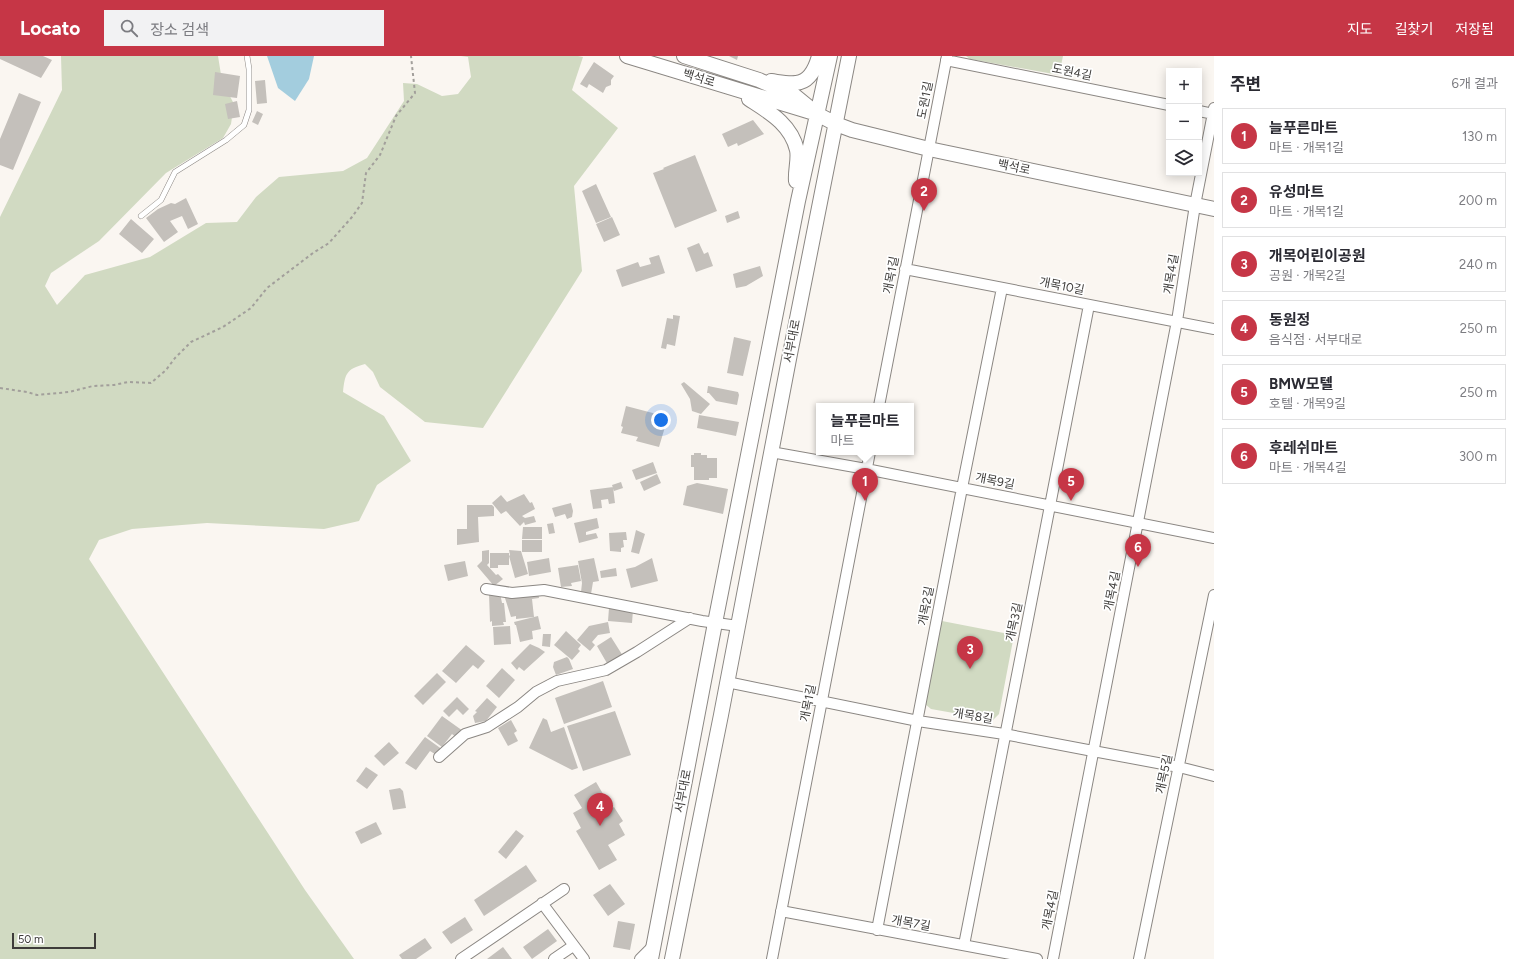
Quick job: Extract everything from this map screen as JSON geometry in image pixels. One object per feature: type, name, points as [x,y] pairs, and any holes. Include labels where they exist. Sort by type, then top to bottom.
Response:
[{"type":"main road","name":"백석로","points":[[627,56],[817,114]]},
{"type":"main road","name":"백석로","points":[[684,56],[759,80],[794,96],[817,114],[852,130],[929,149],[1214,209]]},
{"type":"main road","points":[[759,80],[797,84],[805,80],[813,73],[819,56]]},
{"type":"main road","name":"서부대로","points":[[652,959],[715,623],[798,201],[830,56]]},
{"type":"main road","name":"서부대로","points":[[672,959],[849,56]]},
{"type":"main road","points":[[735,89],[776,116],[790,133],[797,150],[796,175],[798,201]]},
{"type":"street","name":"도원4길","points":[[947,58],[1166,104]]},
{"type":"street","name":"도원1길","points":[[929,149],[947,58]]},
{"type":"street","points":[[1202,111],[1214,112]]},
{"type":"street","name":"개목4길","points":[[1053,959],[1139,522],[1177,321],[1195,205],[1214,112]]},
{"type":"street","name":"개목1길","points":[[880,403],[929,149]]},
{"type":"street","name":"개목10길","points":[[905,269],[1214,329]]},
{"type":"street","name":"개목2길","points":[[877,930],[1002,288]]},
{"type":"street","name":"개목3길","points":[[964,945],[1089,304]]},
{"type":"street","name":"개목9길","points":[[771,452],[866,469],[1214,538]]},
{"type":"street","name":"개목1길","points":[[772,959],[869,455]]},
{"type":"street","points":[[486,589],[512,593],[544,590],[715,623],[738,626]]},
{"type":"street","name":"개목5길","points":[[1139,959],[1214,594]]},
{"type":"street","points":[[439,757],[465,734],[486,727],[518,707],[536,692],[557,681],[606,670],[690,618]]},
{"type":"street","name":"개목8길","points":[[727,682],[918,721],[1004,734],[1093,750],[1179,767],[1214,776]]},
{"type":"street","points":[[461,959],[564,889]]},
{"type":"street","points":[[542,903],[584,959]]},
{"type":"street","name":"개목7길","points":[[781,911],[1037,959]]},
{"type":"street","points":[[640,959],[654,945]]},
{"type":"street","points":[[554,959],[573,946]]},
{"type":"lane","points":[[141,216],[161,200],[175,172],[226,140],[244,125],[249,110],[249,69],[247,56]]},
{"type":"path","points":[[0,388],[38,395],[69,392],[94,386],[114,385],[128,382],[151,383],[166,370],[175,358],[191,342],[223,327],[251,308],[267,288],[313,252],[328,243],[352,217],[362,203],[366,173],[380,155],[396,116],[415,93],[411,56]]},
{"type":"green space","points":[[61,56],[218,56],[222,81],[234,104],[231,124],[223,138],[166,173],[99,241],[51,273],[45,286],[57,305],[85,275],[150,257],[206,223],[237,222],[256,197],[279,177],[343,171],[367,158],[404,101],[403,83],[417,84],[442,96],[458,94],[471,77],[468,57],[461,56],[583,57],[572,90],[618,128],[574,186],[582,271],[483,428],[425,422],[380,387],[373,372],[365,364],[350,370],[346,377],[343,392],[384,416],[411,461],[377,485],[359,521],[324,529],[207,523],[132,529],[99,540],[89,559],[305,890],[354,959],[0,959],[0,217],[62,90]]},
{"type":"green space","points":[[966,56],[1063,56],[1059,75],[970,59]]},
{"type":"green space","points":[[942,621],[1014,635],[999,714],[993,720],[931,709],[925,704]]},
{"type":"water","points":[[267,56],[314,56],[309,79],[295,101],[278,88]]},
{"type":"building","points":[[0,56],[43,56],[52,60],[41,78],[0,59]]},
{"type":"building","points":[[729,56],[738,56],[737,60]]},
{"type":"building","points":[[594,62],[614,76],[611,80],[611,85],[606,87],[603,93],[589,84],[587,88],[580,84]]},
{"type":"building","points":[[215,72],[240,76],[237,98],[213,95]]},
{"type":"building","points":[[265,80],[267,103],[257,104],[255,81]]},
{"type":"building","points":[[19,93],[41,102],[13,170],[0,165],[0,139]]},
{"type":"building","points":[[237,101],[240,117],[228,119],[225,104]]},
{"type":"building","points":[[257,111],[263,114],[258,125],[252,122]]},
{"type":"building","points":[[753,120],[764,134],[738,146],[737,143],[728,147],[722,134]]},
{"type":"building","points":[[695,155],[717,211],[675,228],[653,173]]},
{"type":"building","points":[[596,184],[611,217],[596,223],[582,191]]},
{"type":"building","points":[[186,198],[198,224],[188,229],[182,216],[170,221],[178,232],[164,242],[146,218],[158,209],[171,203],[175,204]]},
{"type":"building","points":[[738,211],[740,218],[727,223],[725,216]]},
{"type":"building","points":[[612,217],[620,235],[604,242],[596,224]]},
{"type":"building","points":[[131,219],[154,239],[142,253],[119,234]]},
{"type":"building","points":[[699,243],[704,254],[708,252],[713,266],[696,272],[687,248]]},
{"type":"building","points":[[659,255],[665,273],[622,287],[616,270],[638,262],[640,267],[651,264],[649,258]]},
{"type":"building","points":[[760,266],[763,276],[746,286],[736,288],[733,274]]},
{"type":"building","points":[[673,315],[680,316],[675,346],[667,344],[666,349],[661,348],[667,318],[673,319]]},
{"type":"building","points":[[734,337],[751,341],[743,376],[727,373]]},
{"type":"building","points":[[684,382],[710,404],[701,414],[692,411],[690,399],[681,384]]},
{"type":"building","points":[[708,386],[738,392],[739,395],[737,405],[716,401],[709,393],[707,393]]},
{"type":"building","points":[[626,406],[668,417],[659,447],[636,441],[638,437],[621,433],[623,427],[621,426]]},
{"type":"building","points":[[699,415],[739,422],[736,436],[697,428]]},
{"type":"building","points":[[694,453],[707,455],[707,458],[717,458],[717,478],[709,478],[709,480],[694,480],[694,467],[691,467],[691,455],[694,455]]},
{"type":"building","points":[[653,462],[657,473],[636,480],[632,470]]},
{"type":"building","points":[[657,474],[661,483],[644,491],[640,482]]},
{"type":"building","points":[[621,482],[623,488],[614,491],[612,485]]},
{"type":"building","points":[[697,483],[728,489],[723,514],[683,505],[687,486]]},
{"type":"building","points":[[613,487],[615,503],[609,504],[608,499],[601,500],[602,508],[593,509],[590,490]]},
{"type":"building","points":[[524,494],[530,503],[532,502],[535,509],[522,516],[525,518],[534,516],[536,522],[525,525],[524,522],[520,526],[506,511],[501,514],[492,503],[501,495],[507,502]]},
{"type":"building","points":[[571,503],[573,511],[572,517],[567,519],[565,514],[555,517],[552,508]]},
{"type":"building","points":[[467,505],[492,505],[494,507],[494,516],[478,517],[479,542],[457,545],[457,529],[467,529]]},
{"type":"building","points":[[597,518],[599,528],[586,532],[586,535],[596,533],[598,538],[579,543],[574,523]]},
{"type":"building","points":[[553,523],[555,533],[549,534],[547,524]]},
{"type":"building","points":[[523,527],[542,527],[542,539],[522,539]]},
{"type":"building","points":[[636,530],[645,534],[639,554],[631,552]]},
{"type":"building","points":[[626,532],[627,540],[623,540],[624,547],[621,548],[621,552],[610,551],[609,533]]},
{"type":"building","points":[[522,540],[542,540],[542,552],[522,552]]},
{"type":"building","points":[[489,550],[489,563],[487,565],[496,575],[498,574],[503,579],[494,586],[477,566],[482,561],[482,551]]},
{"type":"building","points":[[509,550],[521,551],[528,574],[515,578],[509,556]]},
{"type":"building","points":[[490,553],[509,553],[509,565],[498,565],[498,568],[490,568]]},
{"type":"building","points":[[549,558],[551,572],[529,576],[527,562]]},
{"type":"building","points":[[594,558],[599,581],[593,582],[591,594],[581,592],[582,583],[578,561]]},
{"type":"building","points":[[652,558],[658,581],[631,588],[626,569],[635,567]]},
{"type":"building","points":[[465,561],[468,576],[448,581],[444,565]]},
{"type":"building","points":[[578,565],[581,581],[571,583],[572,586],[561,587],[558,568]]},
{"type":"building","points":[[616,568],[617,576],[601,578],[600,571]]},
{"type":"building","points":[[538,591],[539,598],[532,599],[534,617],[516,619],[516,616],[511,617],[504,595]]},
{"type":"building","points":[[500,593],[502,603],[504,603],[506,622],[503,622],[504,625],[492,626],[492,621],[490,622],[489,594]]},
{"type":"building","points":[[609,608],[633,610],[632,623],[608,621]]},
{"type":"building","points":[[538,616],[541,629],[532,631],[533,639],[520,642],[514,622]]},
{"type":"building","points":[[608,622],[610,633],[598,635],[592,642],[595,645],[590,651],[577,640],[589,626]]},
{"type":"building","points":[[510,626],[511,644],[494,645],[493,627]]},
{"type":"building","points":[[566,631],[581,645],[578,649],[580,651],[572,660],[554,645]]},
{"type":"building","points":[[543,634],[551,634],[550,647],[542,646]]},
{"type":"building","points":[[611,637],[623,656],[608,665],[597,646]]},
{"type":"building","points":[[530,644],[545,652],[524,671],[519,667],[517,670],[511,663]]},
{"type":"building","points":[[466,645],[485,661],[478,669],[473,665],[456,683],[442,671]]},
{"type":"building","points":[[567,657],[573,669],[556,675],[553,667],[554,662]]},
{"type":"building","points":[[502,668],[515,680],[499,698],[486,686]]},
{"type":"building","points":[[437,673],[446,682],[423,705],[414,696]]},
{"type":"building","points":[[603,681],[612,707],[564,724],[555,698]]},
{"type":"building","points":[[457,697],[469,709],[463,715],[457,709],[449,717],[443,711]]},
{"type":"building","points":[[487,698],[497,707],[486,721],[475,723],[473,716],[477,712],[475,711]]},
{"type":"building","points":[[615,711],[631,755],[583,771],[567,726]]},
{"type":"building","points":[[442,716],[463,731],[457,738],[452,734],[442,747],[427,736]]},
{"type":"building","points":[[543,718],[547,720],[551,732],[564,727],[578,768],[572,770],[529,748]]},
{"type":"building","points":[[511,720],[517,731],[514,733],[518,741],[508,746],[498,728]]},
{"type":"building","points":[[425,737],[443,750],[438,756],[430,751],[416,770],[405,763]]},
{"type":"building","points":[[389,742],[399,753],[384,766],[374,756]]},
{"type":"building","points":[[366,767],[378,775],[367,789],[356,781]]},
{"type":"building","points":[[596,782],[606,799],[604,801],[609,810],[614,807],[623,821],[619,824],[625,835],[608,845],[617,860],[599,870],[576,831],[581,828],[573,813],[582,808],[574,795]]},
{"type":"building","points":[[400,788],[403,791],[406,808],[393,810],[389,790]]},
{"type":"building","points":[[376,822],[382,834],[361,844],[355,832]]},
{"type":"building","points":[[516,830],[524,836],[506,859],[498,852]]},
{"type":"building","points":[[526,865],[537,881],[484,916],[474,900]]},
{"type":"building","points":[[610,884],[625,904],[608,916],[593,895]]},
{"type":"building","points":[[465,917],[473,930],[451,944],[442,932]]},
{"type":"building","points":[[618,921],[635,924],[630,950],[613,947]]},
{"type":"building","points":[[548,929],[557,941],[532,959],[523,947]]},
{"type":"building","points":[[425,938],[432,948],[416,959],[402,959],[399,955]]},
{"type":"building","points":[[503,947],[512,959],[487,959]]},
{"type":"place","name":"유성마트","points":[[924,211]]},
{"type":"place","name":"늘푸른마트","points":[[865,501]]},
{"type":"place","name":"BMW모텔","points":[[1071,501]]},
{"type":"place","name":"후레쉬마트","points":[[1138,567]]},
{"type":"place","name":"개목어린이공원","points":[[970,669]]},
{"type":"place","name":"동원정","points":[[600,826]]}]
